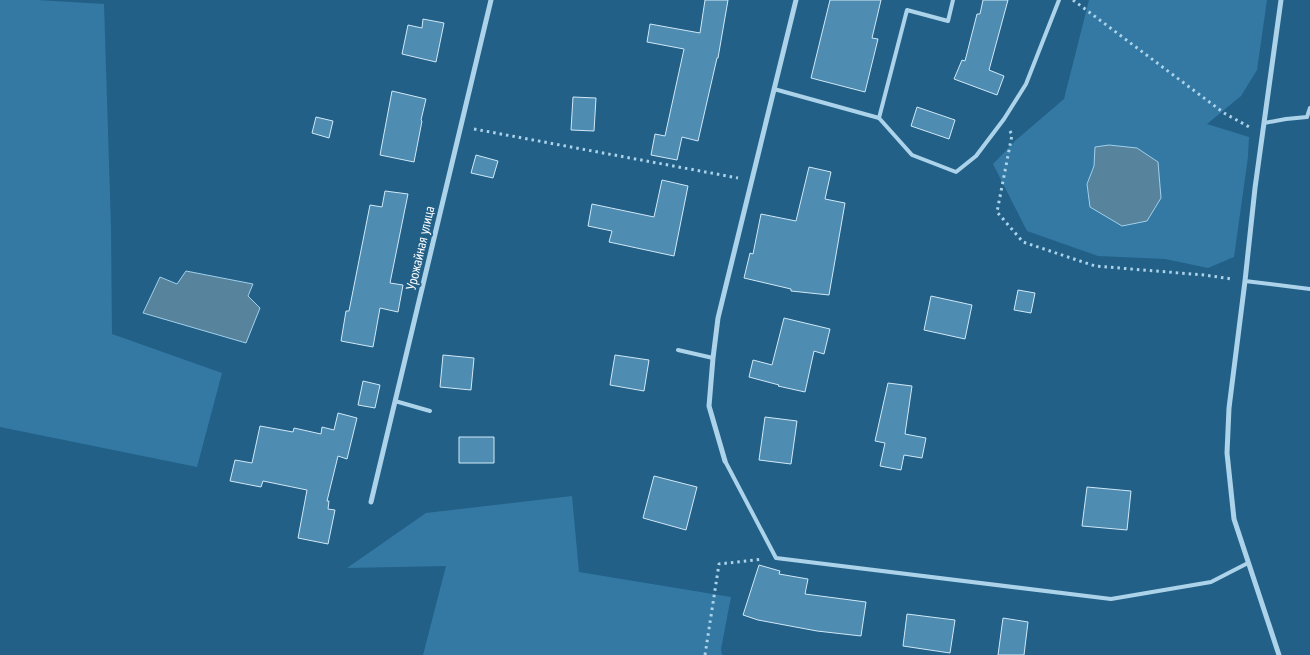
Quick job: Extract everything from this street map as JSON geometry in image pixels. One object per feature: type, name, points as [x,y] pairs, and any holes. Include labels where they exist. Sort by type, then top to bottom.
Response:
[{"type":"street","name":"Урожайная улица","points":[[370,502],[491,0]]},
{"type":"street","points":[[725,461],[709,406],[718,318],[796,0]]},
{"type":"street","points":[[1279,655],[1234,519],[1227,453],[1229,408],[1246,281],[1255,188],[1282,0]]},
{"type":"lane","points":[[878,118],[907,10],[948,21],[953,0]]},
{"type":"lane","points":[[774,89],[878,118],[912,154],[956,172],[976,156],[1004,119],[1026,84],[1059,0]]},
{"type":"lane","points":[[1264,123],[1307,117],[1310,108]]},
{"type":"lane","points":[[1246,281],[1310,289]]},
{"type":"lane","points":[[678,350],[713,358]]},
{"type":"lane","points":[[395,401],[430,411]]},
{"type":"lane","points":[[725,461],[776,558],[1111,600],[1211,582],[1248,563]]},
{"type":"path","points":[[1073,0],[1224,113],[1263,134]]},
{"type":"path","points":[[1004,119],[1012,135],[997,212],[1023,242],[1095,266],[1204,275],[1246,281]]},
{"type":"path","points":[[473,129],[752,181]]},
{"type":"path","points":[[705,655],[719,564],[776,558]]},
{"type":"shaded area","points":[[0,0],[104,4],[111,227],[112,334],[222,373],[197,467],[0,427]]},
{"type":"shaded area","points":[[1089,0],[1267,0],[1257,70],[1241,96],[1207,124],[1249,137],[1234,257],[1208,268],[1165,259],[1098,256],[1027,231],[993,164],[1016,140],[1064,99]],"holes":[[[1094,166],[1091,207],[1087,184]]]},
{"type":"shaded area","points":[[1109,145],[1137,148],[1158,162],[1161,198],[1147,221],[1122,226],[1090,207],[1087,184],[1094,166],[1095,147]]},
{"type":"shaded area","points":[[186,271],[253,284],[248,296],[260,308],[246,343],[143,313],[160,277],[177,284]]},
{"type":"shaded area","points":[[572,496],[579,572],[731,597],[721,649],[722,655],[423,655],[446,566],[347,568],[426,513]]},
{"type":"building","points":[[705,0],[728,0],[718,58],[698,141],[682,137],[677,160],[651,155],[655,134],[665,136],[684,49],[647,42],[650,24],[700,33]]},
{"type":"building","points":[[830,0],[881,0],[872,38],[878,39],[865,92],[811,78]]},
{"type":"building","points":[[983,0],[1008,0],[989,70],[1004,76],[997,95],[954,79],[962,60],[965,61],[977,14],[980,14]]},
{"type":"building","points":[[423,19],[444,23],[436,62],[402,54],[408,25],[422,28]]},
{"type":"building","points":[[392,91],[426,99],[414,162],[380,155]]},
{"type":"building","points":[[573,97],[596,98],[594,131],[571,130]]},
{"type":"building","points":[[917,107],[955,120],[949,139],[911,126]]},
{"type":"building","points":[[316,117],[333,121],[329,138],[312,133]]},
{"type":"building","points":[[476,155],[498,161],[493,178],[471,173]]},
{"type":"building","points":[[809,167],[831,172],[825,199],[845,203],[829,295],[791,291],[791,289],[744,278],[750,253],[753,254],[761,214],[796,221]]},
{"type":"building","points":[[662,180],[688,186],[674,256],[609,242],[612,231],[588,226],[592,204],[654,217]]},
{"type":"building","points":[[385,191],[408,194],[390,283],[403,285],[398,312],[380,308],[373,347],[341,341],[346,311],[349,311],[370,205],[382,207]]},
{"type":"building","points":[[1018,290],[1035,293],[1031,313],[1014,310]]},
{"type":"building","points":[[931,296],[972,305],[965,339],[924,330]]},
{"type":"building","points":[[784,318],[830,329],[824,354],[814,351],[805,392],[749,377],[753,360],[772,365]]},
{"type":"building","points":[[443,355],[474,358],[471,390],[440,387]]},
{"type":"building","points":[[615,355],[649,360],[644,391],[610,385]]},
{"type":"building","points":[[363,381],[380,385],[375,408],[358,405]]},
{"type":"building","points":[[888,383],[912,386],[905,434],[926,438],[922,458],[904,455],[901,470],[880,466],[885,443],[875,441]]},
{"type":"building","points":[[338,413],[357,418],[347,459],[338,456],[327,501],[329,501],[328,509],[335,510],[328,544],[298,538],[307,490],[263,481],[261,487],[230,481],[235,460],[252,463],[260,426],[293,432],[294,428],[321,434],[322,427],[334,430]]},
{"type":"building","points":[[765,417],[797,421],[791,464],[759,460]]},
{"type":"building","points":[[459,437],[494,437],[494,463],[459,463]]},
{"type":"building","points":[[654,476],[697,487],[686,530],[643,518]]},
{"type":"building","points":[[1087,487],[1131,491],[1127,530],[1082,526]]},
{"type":"building","points":[[759,565],[780,571],[779,574],[808,579],[805,594],[866,602],[861,636],[817,631],[758,620],[743,615]]},
{"type":"building","points":[[907,614],[955,620],[950,653],[903,646]]},
{"type":"building","points":[[1003,618],[1028,622],[1024,655],[998,655]]}]
